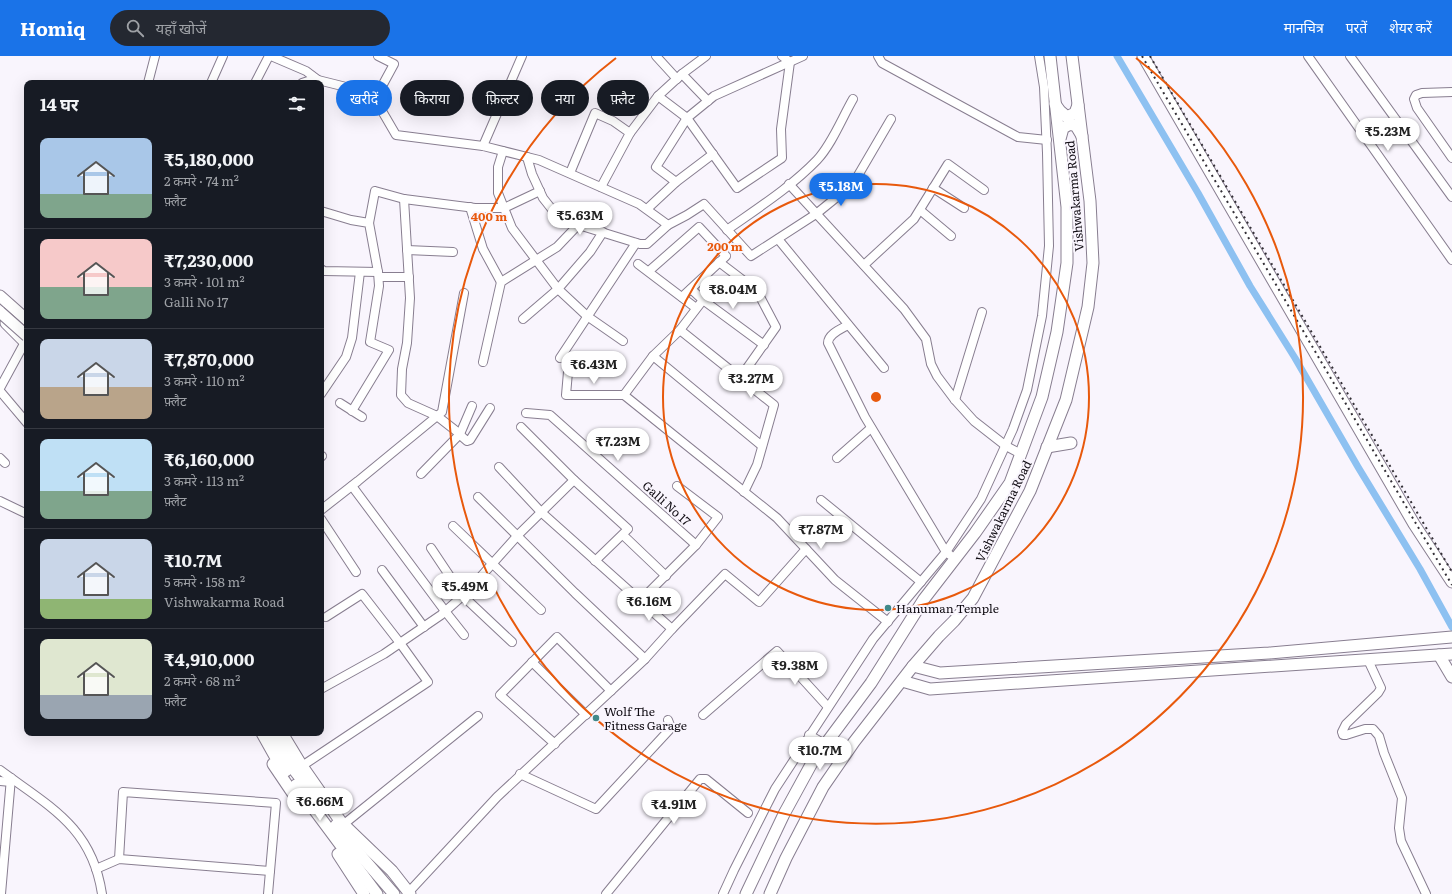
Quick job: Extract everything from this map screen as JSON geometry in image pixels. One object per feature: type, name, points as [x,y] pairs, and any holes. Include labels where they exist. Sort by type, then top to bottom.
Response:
[{"type":"main road","name":"Vishwakarma Road","points":[[746,894],[784,814],[813,761],[871,683],[924,599],[975,533],[1010,483],[1042,396],[1057,332],[1067,262],[1067,207],[1050,56]]},
{"type":"main road","name":"Vishwakarma Road","points":[[770,894],[786,858],[823,787],[854,742],[913,666],[973,598],[1030,491],[1066,400],[1088,307],[1093,262],[1090,201],[1072,56]]},
{"type":"main road","points":[[1143,56],[1414,524],[1452,582]]},
{"type":"main road","points":[[1055,104],[1067,117],[1075,113],[1078,105]]},
{"type":"main road","points":[[1060,139],[1063,128],[1070,124],[1076,126],[1082,136]]},
{"type":"main road","points":[[0,296],[24,317]]},
{"type":"main road","points":[[0,303],[24,323]]},
{"type":"main road","points":[[0,312],[24,340]]},
{"type":"main road","points":[[0,316],[24,340]]},
{"type":"main road","points":[[1047,447],[1071,443]]},
{"type":"main road","points":[[913,666],[940,673],[1269,653],[1452,637]]},
{"type":"main road","points":[[902,680],[930,689],[1444,655],[1452,677]]},
{"type":"main road","points":[[258,736],[277,772],[334,848],[364,894]]},
{"type":"main road","points":[[264,736],[276,758],[377,894]]},
{"type":"main road","points":[[273,736],[293,769],[356,850],[394,894]]},
{"type":"main road","points":[[284,736],[302,766],[344,824],[392,871],[408,894]]},
{"type":"street","points":[[149,80],[155,56]]},
{"type":"street","points":[[212,80],[223,56]]},
{"type":"street","points":[[257,80],[270,56],[306,70],[318,80]]},
{"type":"street","points":[[378,56],[394,64],[385,80]]},
{"type":"street","points":[[483,146],[522,56]]},
{"type":"street","points":[[656,56],[708,101]]},
{"type":"street","points":[[601,187],[630,133],[658,96],[680,76],[706,56]]},
{"type":"street","points":[[782,56],[790,62]]},
{"type":"street","points":[[676,182],[656,167],[687,118],[714,96],[803,56]]},
{"type":"street","points":[[878,56],[882,63],[1018,137],[1046,140]]},
{"type":"street","points":[[723,894],[775,789],[873,639],[946,552],[981,499],[1013,429],[1027,390],[1042,316],[1049,246],[1044,87],[1039,56]]},
{"type":"street","points":[[1308,56],[1452,260]]},
{"type":"street","points":[[1350,56],[1451,194]]},
{"type":"street","points":[[658,96],[687,118],[737,188],[782,158],[781,129],[790,62]]},
{"type":"street","points":[[310,80],[318,80]]},
{"type":"street","points":[[324,82],[336,84]]},
{"type":"street","points":[[1452,92],[1422,93],[1416,95],[1414,99],[1417,108],[1452,158]]},
{"type":"street","points":[[727,230],[789,184],[818,159],[829,144],[853,99]]},
{"type":"street","points":[[570,173],[595,113],[613,121],[630,133]]},
{"type":"street","points":[[385,116],[396,135],[483,146],[539,160],[639,204],[668,225]]},
{"type":"street","points":[[527,157],[532,174],[543,198],[558,217],[578,225],[636,243],[647,244],[668,225],[704,204],[751,256],[816,214],[853,184],[891,120]]},
{"type":"street","points":[[503,151],[498,167],[498,193],[512,228],[558,290],[587,316],[623,341]]},
{"type":"street","points":[[647,209],[676,182],[713,154]]},
{"type":"street","points":[[864,266],[914,219],[948,164],[984,190]]},
{"type":"street","points":[[789,184],[904,309],[926,339],[931,364],[937,376],[955,400],[974,421],[1006,446],[1020,454]]},
{"type":"street","points":[[933,188],[964,208]]},
{"type":"street","points":[[352,411],[389,350],[370,342],[379,286],[369,223],[375,191],[404,199],[470,207],[504,208],[540,191]]},
{"type":"street","points":[[404,199],[410,298],[407,343],[402,369],[402,395],[408,403],[437,416],[467,441],[470,440],[490,408]]},
{"type":"street","points":[[470,207],[483,249],[501,282],[483,362]]},
{"type":"street","points":[[920,210],[951,236]]},
{"type":"street","points":[[324,212],[351,220],[369,223]]},
{"type":"street","points":[[501,282],[557,247],[578,225]]},
{"type":"street","points":[[649,271],[699,227],[726,256],[682,297]]},
{"type":"street","points":[[523,319],[558,290],[590,252],[603,232]]},
{"type":"street","points":[[778,239],[884,368]]},
{"type":"street","points":[[560,358],[636,243]]},
{"type":"street","points":[[407,250],[453,252]]},
{"type":"street","points":[[719,262],[757,291],[776,327],[740,378]]},
{"type":"street","points":[[638,264],[696,308]]},
{"type":"street","points":[[324,271],[360,272],[409,277]]},
{"type":"street","points":[[324,390],[346,357],[352,338],[360,272]]},
{"type":"street","points":[[690,289],[764,345]]},
{"type":"street","points":[[324,508],[442,412],[464,293]]},
{"type":"street","points":[[624,395],[653,356],[680,330],[703,300]]},
{"type":"street","points":[[955,400],[982,312]]},
{"type":"street","points":[[848,325],[831,336],[828,339],[828,343],[871,428],[946,552],[955,559]]},
{"type":"street","points":[[680,330],[774,405],[757,465],[744,492]]},
{"type":"street","points":[[0,388],[24,340]]},
{"type":"street","points":[[653,356],[762,446]]},
{"type":"street","points":[[568,372],[566,395],[624,395],[777,518],[835,580],[888,622]]},
{"type":"street","points":[[0,391],[24,419]]},
{"type":"street","points":[[340,403],[362,417]]},
{"type":"street","points":[[421,474],[460,434],[472,406]]},
{"type":"street","name":"Galli No 17","points":[[526,413],[550,415],[696,545]]},
{"type":"street","points":[[521,427],[574,480],[628,529],[595,561]]},
{"type":"street","points":[[837,458],[871,428]]},
{"type":"street","points":[[499,467],[541,512],[672,629]]},
{"type":"street","points":[[324,687],[384,654],[445,612],[463,596],[518,535],[574,480]]},
{"type":"street","points":[[352,486],[445,612],[464,635]]},
{"type":"street","points":[[641,600],[696,545],[718,517],[678,486]]},
{"type":"street","points":[[478,497],[575,593],[645,659]]},
{"type":"street","points":[[822,500],[921,582]]},
{"type":"street","points":[[0,501],[24,513]]},
{"type":"street","points":[[324,524],[356,572]]},
{"type":"street","points":[[453,526],[541,610]]},
{"type":"street","points":[[623,534],[666,576]]},
{"type":"street","points":[[431,548],[463,596],[512,642]]},
{"type":"street","points":[[408,894],[497,797],[645,659],[725,574],[759,602],[806,549]]},
{"type":"street","points":[[382,570],[424,627]]},
{"type":"street","points":[[302,766],[428,682],[362,594],[326,617]]},
{"type":"street","points":[[555,744],[500,695],[557,637],[611,691]]},
{"type":"street","points":[[703,715],[777,651],[828,707]]},
{"type":"street","points":[[1368,660],[1381,688],[1378,693],[1346,724],[1342,732],[1343,735],[1346,735],[1365,729],[1373,730],[1380,736],[1384,754],[1402,798],[1399,828],[1401,841],[1426,894]]},
{"type":"street","points":[[532,662],[586,715]]},
{"type":"street","points":[[344,824],[478,716]]},
{"type":"street","points":[[520,774],[596,809],[671,728],[668,720]]},
{"type":"street","points":[[809,735],[825,744]]},
{"type":"street","points":[[0,770],[11,780],[60,814],[78,834],[90,852],[99,876],[102,894]]},
{"type":"street","points":[[606,894],[700,779],[706,779],[748,813]]},
{"type":"street","points":[[0,781],[11,780]]},
{"type":"street","points":[[1,894],[2,848],[11,780]]},
{"type":"street","points":[[119,859],[123,792],[276,803],[268,894]]},
{"type":"street","points":[[96,869],[119,859],[270,871]]},
{"type":"waterway","points":[[1117,56],[1198,193],[1250,286],[1295,358],[1358,467],[1420,569],[1452,627]]},
{"type":"railway","points":[[1142,56],[1452,585]]},
{"type":"railway","points":[[1150,56],[1452,572]]},
{"type":"place","name":"Hanuman Temple","points":[[888,608]]},
{"type":"place","name":"Wolf The Fitness Garage","points":[[596,718]]}]
